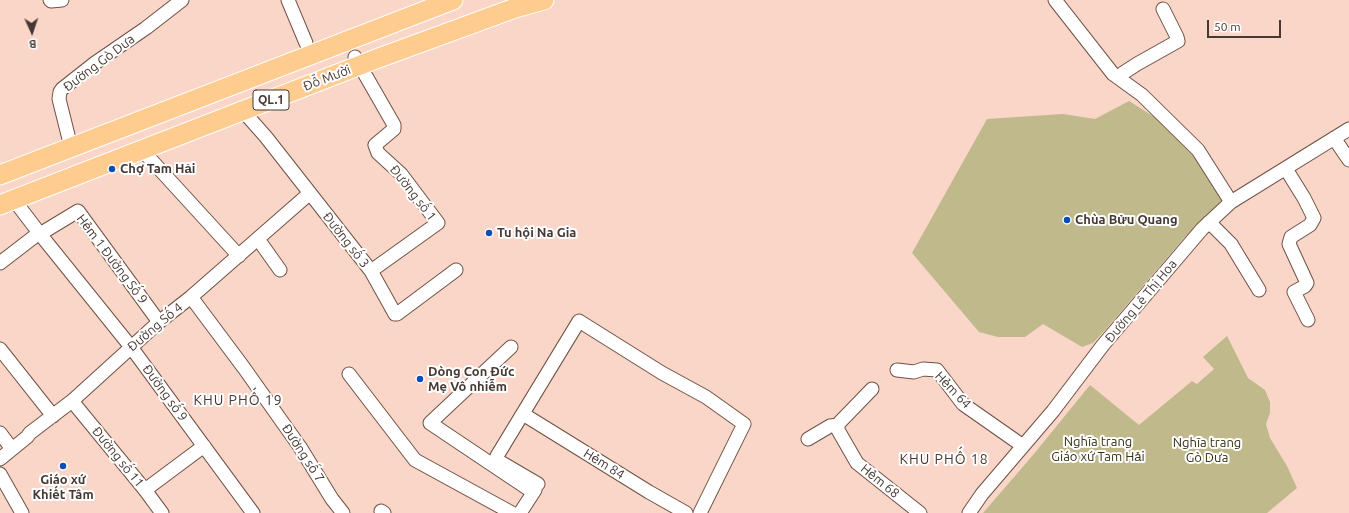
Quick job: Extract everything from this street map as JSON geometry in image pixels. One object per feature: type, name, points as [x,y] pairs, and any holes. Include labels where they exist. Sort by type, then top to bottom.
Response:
[{"type":"highway","name":"QL.1","points":[[220,84],[306,43],[420,0]]},
{"type":"highway","name":"QL.1","points":[[0,162],[69,141],[220,84],[453,0]]},
{"type":"highway","name":"Đỗ Mười","points":[[5,199],[142,150],[243,111],[357,62],[436,24],[509,0]]},
{"type":"highway","name":"Đỗ Mười","points":[[5,199],[136,143],[357,62],[515,8],[544,0]]},
{"type":"highway","name":"QL.1","points":[[0,175],[69,141]]},
{"type":"street","points":[[50,0],[62,0]]},
{"type":"street","name":"Đường Gò Dưa","points":[[69,141],[59,99],[62,89],[95,63],[146,28],[182,0]]},
{"type":"street","points":[[288,0],[306,43]]},
{"type":"street","points":[[1055,0],[1113,74],[1142,95],[1198,150],[1231,202]]},
{"type":"street","points":[[1117,77],[1178,41],[1178,37],[1163,9]]},
{"type":"street","name":"Đường số 1","points":[[357,62],[394,125],[394,129],[375,145],[378,153],[401,174],[438,223],[371,272]]},
{"type":"street","name":"Đường số 3","points":[[243,111],[266,137],[371,272],[396,314],[456,270]]},
{"type":"street","name":"Đường Lê Thị Hoa","points":[[969,513],[982,494],[1052,411],[1103,346],[1202,229],[1231,202],[1349,129]]},
{"type":"street","points":[[1334,138],[1349,160]]},
{"type":"street","points":[[142,150],[239,256]]},
{"type":"street","points":[[1286,169],[1304,198],[1314,218],[1310,225],[1291,237],[1289,244],[1307,283],[1305,286],[1294,292],[1308,320]]},
{"type":"street","name":"Đường Số 4","points":[[0,459],[30,433],[72,402],[131,346],[239,256],[310,193]]},
{"type":"street","name":"Đường số 9","points":[[5,199],[40,233],[131,346],[253,513]]},
{"type":"street","name":"Hẻm 1 Đường Số 9","points":[[40,233],[78,211],[159,322]]},
{"type":"street","points":[[1209,222],[1231,244],[1259,290]]},
{"type":"street","points":[[0,263],[40,233]]},
{"type":"street","points":[[258,239],[280,270]]},
{"type":"street","name":"Đường số 7","points":[[191,297],[300,447],[332,499],[343,513]]},
{"type":"street","points":[[535,489],[496,458],[579,321],[706,397],[744,424],[700,513]]},
{"type":"street","points":[[511,347],[430,423],[535,489]]},
{"type":"street","points":[[0,349],[53,416]]},
{"type":"street","name":"Hẻm 64","points":[[897,370],[914,372],[923,368],[937,370],[963,404],[1023,446]]},
{"type":"street","points":[[349,374],[415,460],[512,513]]},
{"type":"street","points":[[808,439],[830,426],[838,425],[872,389]]},
{"type":"street","name":"Đường số 11","points":[[72,402],[145,490],[162,513]]},
{"type":"street","name":"Hẻm 84","points":[[523,414],[649,492],[686,513]]},
{"type":"street","name":"Hẻm 68","points":[[838,425],[839,433],[857,463],[920,513]]},
{"type":"street","points":[[0,433],[12,449]]},
{"type":"street","points":[[145,490],[204,446]]},
{"type":"street","points":[[0,474],[22,513]]},
{"type":"street","points":[[520,513],[535,489]]},
{"type":"green space","name":"Chùa Bửu Quang","points":[[1129,101],[1159,120],[1197,160],[1223,202],[1184,238],[1093,343],[1082,347],[1043,324],[1025,337],[998,337],[979,332],[912,253],[987,119],[1063,114],[1095,119]]},
{"type":"green space","name":"Nghĩa trang Gò Dưa","points":[[1227,336],[1248,378],[1265,390],[1270,402],[1270,413],[1266,424],[1270,438],[1287,466],[1297,488],[1267,513],[983,513],[1090,385],[1139,425],[1192,381],[1197,384],[1214,369],[1203,357]]},
{"type":"place","name":"Chợ Tam Hải","points":[[112,169]]},
{"type":"place","name":"Chùa Bửu Quang","points":[[1067,220]]},
{"type":"place","name":"Tu hội Na Gia","points":[[489,233]]},
{"type":"place","name":"Dòng Con Đức Mẹ Vô nhiễm","points":[[420,379]]},
{"type":"place","name":"Giáo xứ Khiết Tâm","points":[[63,466]]},
{"type":"district","name":"KHU PHỐ 19","points":[[238,400]]},
{"type":"district","name":"KHU PHỐ 18","points":[[944,459]]},
{"type":"park label","name":"Nghĩa trang Giáo xứ Tam Hải","points":[[1098,450]]}]
